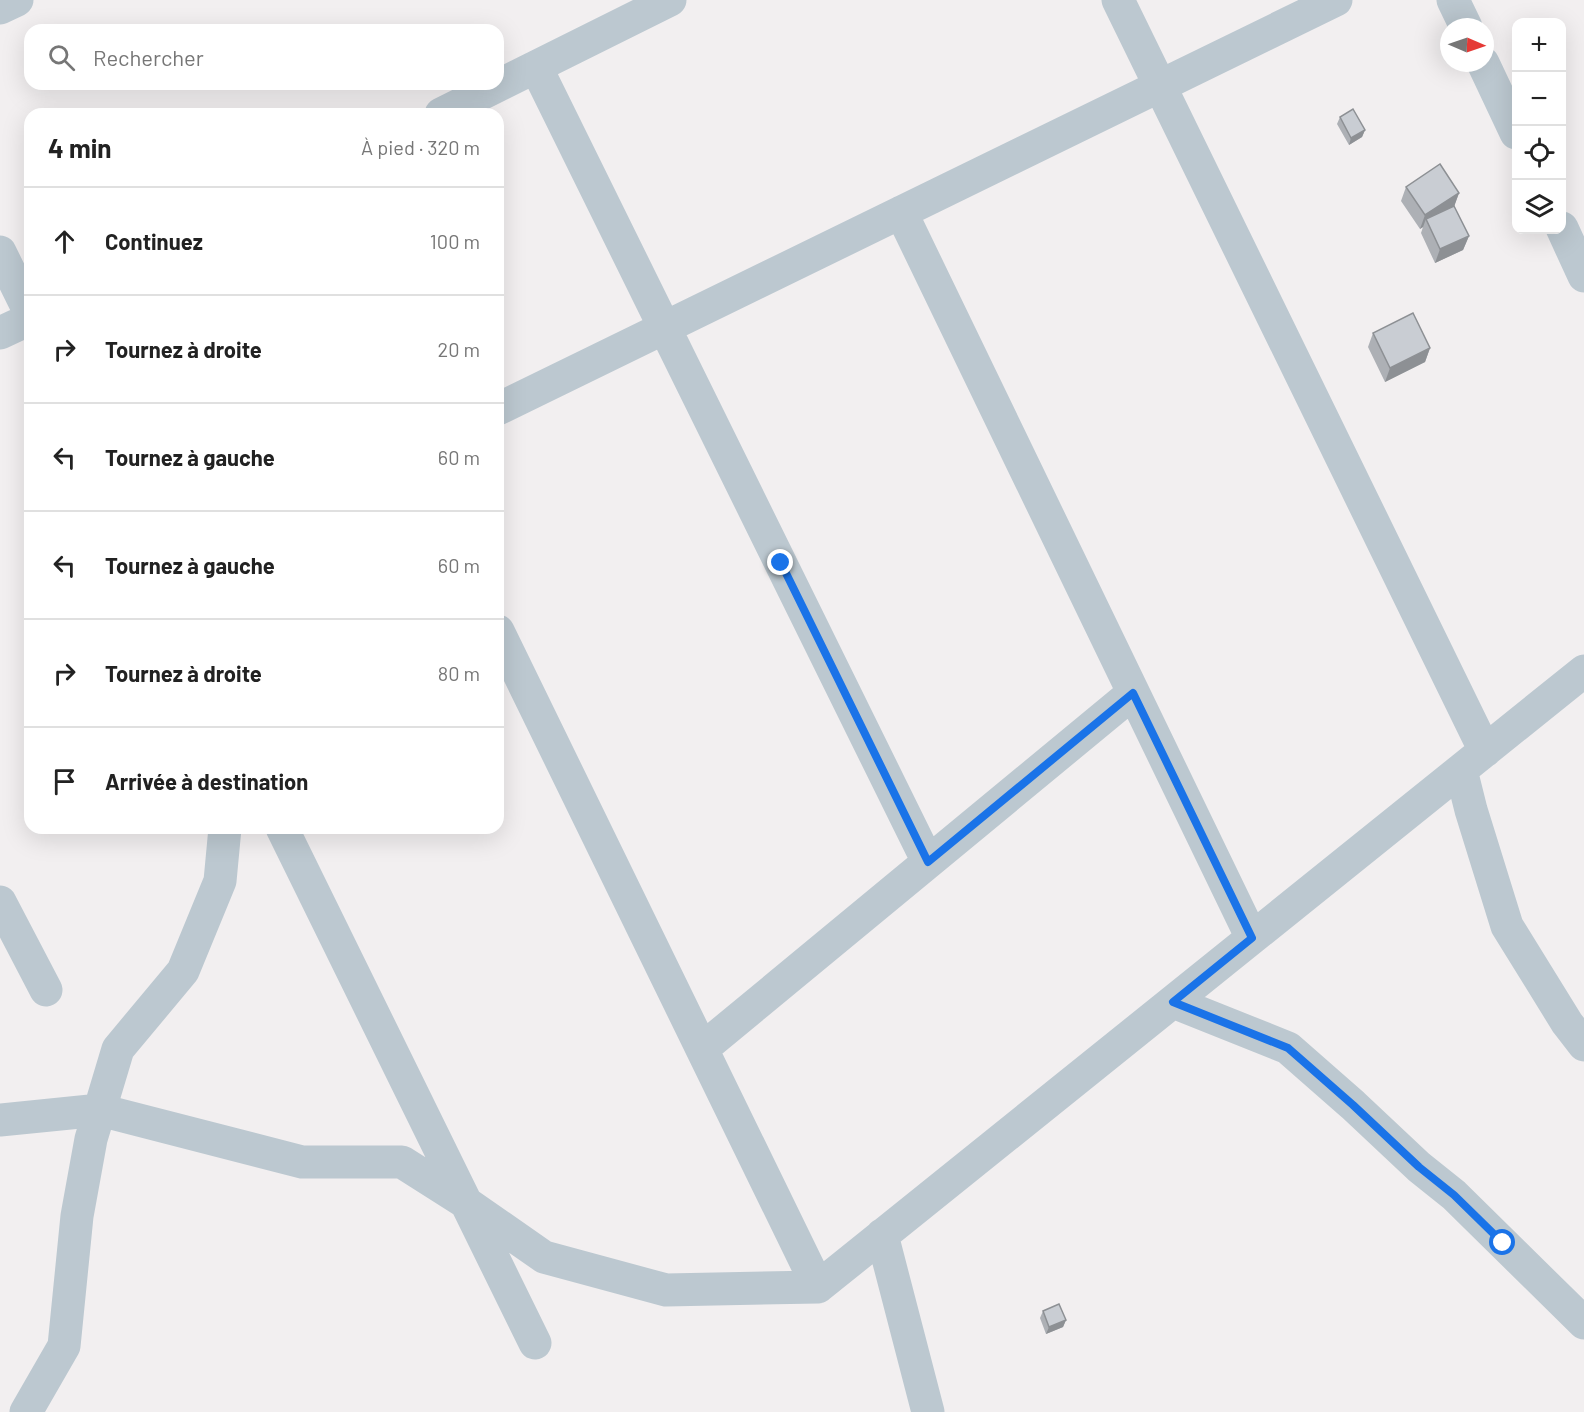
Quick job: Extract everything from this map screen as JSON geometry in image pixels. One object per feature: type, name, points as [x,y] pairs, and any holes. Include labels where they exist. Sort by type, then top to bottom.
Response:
[{"type":"street","points":[[0,8],[17,0]]},
{"type":"street","points":[[504,83],[670,0]]},
{"type":"street","points":[[1118,0],[1473,760],[1471,810],[1506,926],[1567,1023],[1584,1045]]},
{"type":"street","points":[[504,406],[1336,0]]},
{"type":"street","points":[[1453,0],[1462,18]]},
{"type":"street","points":[[536,67],[928,862]]},
{"type":"street","points":[[1487,72],[1513,126]]},
{"type":"street","points":[[453,108],[490,90]]},
{"type":"street","points":[[901,212],[1252,938]]},
{"type":"street","points":[[1565,234],[1584,276]]},
{"type":"street","points":[[0,252],[24,301]]},
{"type":"street","points":[[0,333],[24,321]]},
{"type":"street","points":[[504,643],[818,1287]]},
{"type":"street","points":[[0,1120],[100,1110],[302,1162],[402,1162],[544,1257],[666,1290],[818,1287],[1584,671]]},
{"type":"street","points":[[702,1049],[1133,693]]},
{"type":"street","points":[[26,1412],[64,1346],[76,1216],[91,1139],[118,1049],[183,971],[220,881],[224,834]]},
{"type":"street","points":[[285,834],[535,1343]]},
{"type":"street","points":[[0,902],[46,990]]},
{"type":"street","points":[[1173,1002],[1288,1048],[1419,1167],[1454,1195],[1584,1323]]},
{"type":"street","points":[[882,1235],[928,1412]]},
{"type":"building","points":[[1353,109],[1365,130],[1351,138],[1340,117]]},
{"type":"building","points":[[1440,164],[1459,193],[1425,215],[1406,187]]},
{"type":"building","points":[[1454,206],[1469,236],[1440,249],[1426,219]]},
{"type":"building","points":[[1413,313],[1430,348],[1390,368],[1373,333]]},
{"type":"building","points":[[1059,1304],[1066,1320],[1049,1327],[1043,1311]]},
{"type":"route","points":[[781,563],[928,862],[1133,693],[1252,938],[1173,1002],[1288,1048],[1419,1167],[1454,1195],[1503,1243]]}]
